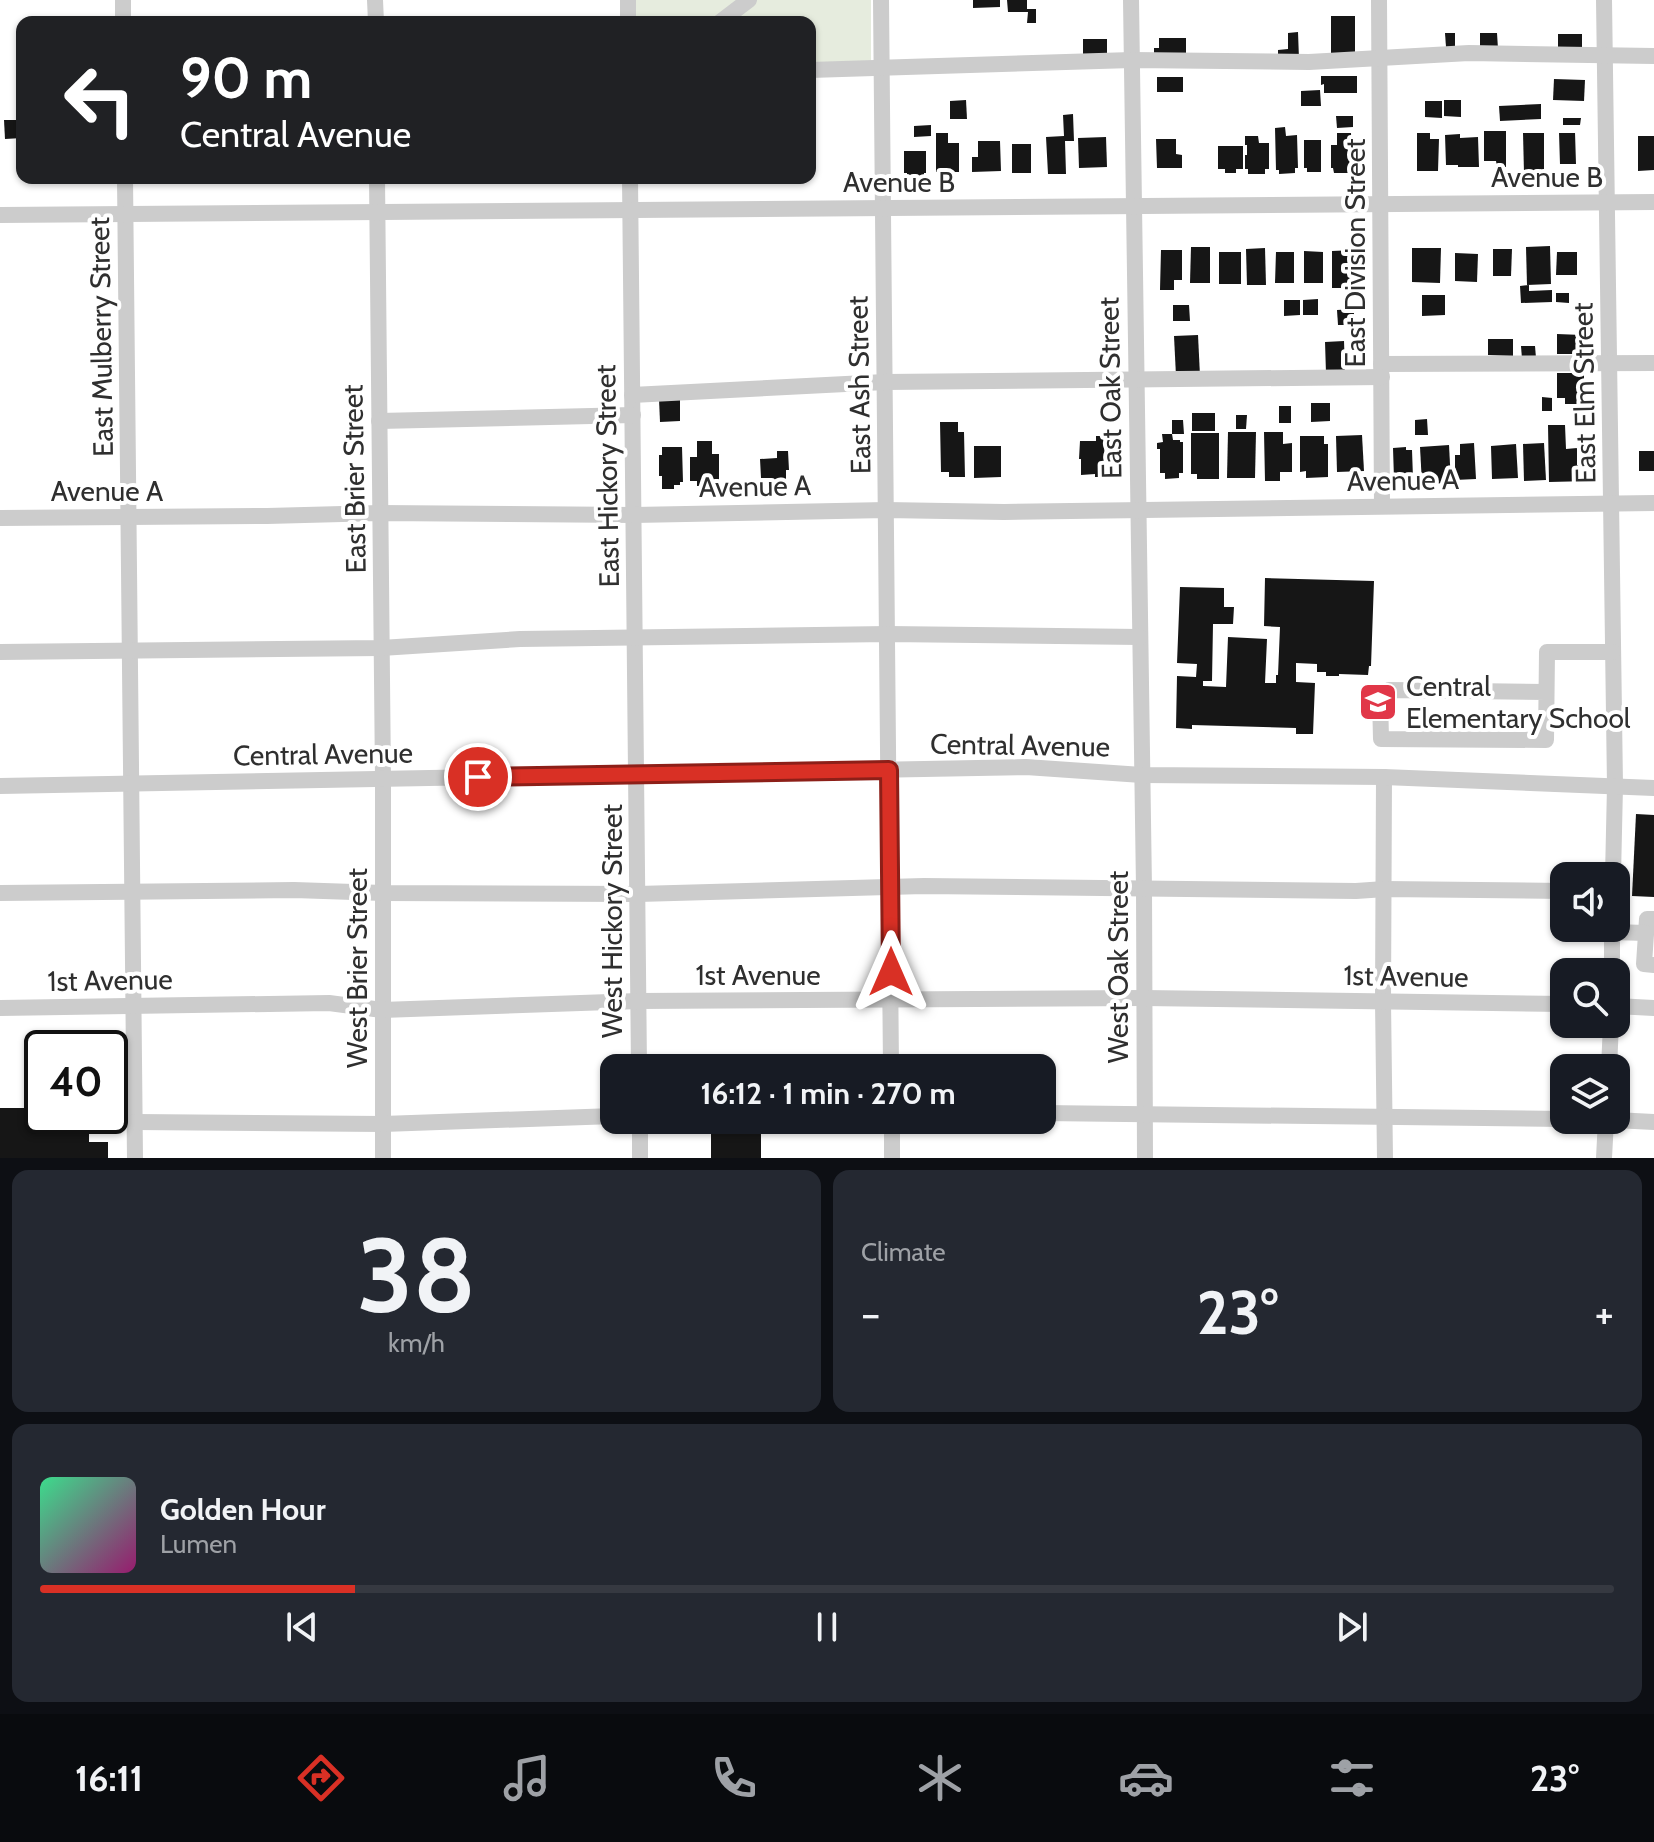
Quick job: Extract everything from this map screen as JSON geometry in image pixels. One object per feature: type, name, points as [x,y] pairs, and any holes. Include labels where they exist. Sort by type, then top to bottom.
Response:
[{"type":"street","points":[[728,16],[749,0]]},
{"type":"street","name":"East Ash Street","points":[[881,0],[891,1054]]},
{"type":"street","name":"East Oak Street","points":[[1131,0],[1142,775]]},
{"type":"street","name":"East Division Street","points":[[1379,0],[1382,506]]},
{"type":"street","name":"East Elm Street","points":[[1604,0],[1615,786],[1613,862]]},
{"type":"street","points":[[816,70],[1132,60],[1309,62],[1469,53],[1654,56]]},
{"type":"street","name":"East Mulberry Street","points":[[125,184],[135,1158]]},
{"type":"street","name":"East Brier Street","points":[[377,184],[383,779]]},
{"type":"street","name":"East Hickory Street","points":[[630,184],[637,774]]},
{"type":"street","name":"Avenue B","points":[[0,215],[1654,202]]},
{"type":"street","points":[[632,395],[885,382],[1136,381],[1654,363]]},
{"type":"street","points":[[379,421],[633,415]]},
{"type":"street","name":"Avenue A","points":[[0,518],[380,513],[634,515],[886,510],[1004,512],[1654,503]]},
{"type":"street","points":[[0,652],[381,648],[520,639],[888,634],[1140,637]]},
{"type":"street","points":[[1546,692],[1389,690],[1380,697],[1381,739],[1546,740],[1547,652],[1613,652]]},
{"type":"street","name":"Central Avenue","points":[[0,786],[1026,767],[1142,775],[1384,777],[1654,788]]},
{"type":"street","name":"West Hickory Street","points":[[637,774],[639,1054]]},
{"type":"street","name":"West Oak Street","points":[[1142,775],[1145,1158]]},
{"type":"street","points":[[1384,777],[1385,1158]]},
{"type":"street","name":"West Brier Street","points":[[383,779],[383,1158]]},
{"type":"street","points":[[0,893],[294,890],[638,894],[890,887],[1550,891]]},
{"type":"street","points":[[1630,928],[1650,926],[1644,964],[1654,965]]},
{"type":"street","name":"1st Avenue","points":[[0,1008],[329,1003],[382,1010],[639,1001],[1144,998],[1550,1004]]},
{"type":"street","points":[[1630,1007],[1654,1008]]},
{"type":"street","points":[[1056,1113],[1550,1119]]},
{"type":"street","points":[[135,1122],[383,1124],[600,1116]]},
{"type":"street","points":[[1630,1121],[1654,1122]]},
{"type":"street","points":[[640,1134],[640,1158]]},
{"type":"street","points":[[892,1134],[892,1158]]},
{"type":"street","points":[[1604,1158],[1605,1134]]},
{"type":"shaded area","points":[[636,0],[871,0],[871,65],[816,65],[816,16],[636,16]]},
{"type":"building","points":[[973,0],[1000,0],[1000,7],[973,8]]},
{"type":"building","points":[[1007,0],[1027,0],[1027,9],[1036,9],[1036,23],[1027,23],[1028,12],[1008,12]]},
{"type":"building","points":[[1331,16],[1355,16],[1355,60],[1331,60]]},
{"type":"building","points":[[1298,32],[1299,59],[1278,60],[1278,50],[1288,49],[1288,33]]},
{"type":"building","points":[[1445,33],[1455,33],[1455,47],[1446,47]]},
{"type":"building","points":[[1480,33],[1497,33],[1498,49],[1480,49]]},
{"type":"building","points":[[1558,34],[1582,34],[1582,55],[1558,55]]},
{"type":"building","points":[[1159,38],[1186,38],[1186,58],[1154,58],[1154,48],[1159,48]]},
{"type":"building","points":[[1083,39],[1107,39],[1107,64],[1083,64]]},
{"type":"building","points":[[1321,76],[1357,76],[1357,93],[1324,93]]},
{"type":"building","points":[[1157,77],[1183,77],[1183,92],[1157,92]]},
{"type":"building","points":[[1554,79],[1585,80],[1584,101],[1553,100]]},
{"type":"building","points":[[1320,90],[1321,106],[1301,106],[1301,91]]},
{"type":"building","points":[[966,100],[967,119],[950,119],[950,101]]},
{"type":"building","points":[[1444,100],[1461,100],[1461,117],[1444,116]]},
{"type":"building","points":[[1425,101],[1442,101],[1442,118],[1425,117]]},
{"type":"building","points":[[1541,104],[1541,119],[1500,121],[1499,106]]},
{"type":"building","points":[[1073,114],[1074,141],[1065,141],[1066,174],[1048,174],[1046,137],[1064,136],[1063,115]]},
{"type":"building","points":[[1336,116],[1353,116],[1353,127],[1337,128]]},
{"type":"building","points":[[1563,118],[1581,118],[1580,125],[1563,125]]},
{"type":"building","points":[[4,120],[16,120],[16,138],[5,139]]},
{"type":"building","points":[[931,125],[931,136],[914,137],[914,126]]},
{"type":"building","points":[[1285,127],[1286,136],[1297,135],[1298,168],[1295,168],[1295,173],[1279,174],[1276,170],[1275,128]]},
{"type":"building","points":[[1484,131],[1506,131],[1506,167],[1497,167],[1496,161],[1484,161]]},
{"type":"building","points":[[936,133],[948,133],[948,143],[959,143],[959,172],[936,172]]},
{"type":"building","points":[[1337,133],[1351,133],[1350,173],[1334,173],[1331,168],[1331,145],[1337,145]]},
{"type":"building","points":[[1417,133],[1430,133],[1430,139],[1439,139],[1438,171],[1417,171]]},
{"type":"building","points":[[1523,133],[1544,133],[1544,172],[1524,173]]},
{"type":"building","points":[[1559,133],[1575,133],[1576,164],[1560,164]]},
{"type":"building","points":[[1460,134],[1460,138],[1478,137],[1479,167],[1446,165],[1445,135]]},
{"type":"building","points":[[1245,136],[1258,136],[1259,143],[1269,143],[1269,169],[1265,169],[1265,174],[1248,174],[1248,169],[1245,169]]},
{"type":"building","points":[[1638,136],[1654,136],[1654,170],[1638,171]]},
{"type":"building","points":[[1106,137],[1107,167],[1079,168],[1078,138]]},
{"type":"building","points":[[1156,139],[1176,139],[1176,154],[1182,155],[1182,168],[1157,168]]},
{"type":"building","points":[[1304,140],[1321,140],[1321,172],[1307,172],[1304,168]]},
{"type":"building","points":[[978,141],[1000,141],[1001,171],[972,172],[972,157],[978,157]]},
{"type":"building","points":[[1012,144],[1031,144],[1031,173],[1012,173]]},
{"type":"building","points":[[1218,146],[1243,146],[1243,169],[1225,173],[1225,169],[1218,169]]},
{"type":"building","points":[[904,151],[926,151],[924,178],[907,178],[907,173],[904,173]]},
{"type":"building","points":[[1550,246],[1551,284],[1527,285],[1526,247]]},
{"type":"building","points":[[1191,247],[1210,247],[1210,283],[1190,283]]},
{"type":"building","points":[[1265,248],[1266,285],[1247,285],[1246,249]]},
{"type":"building","points":[[1412,248],[1441,248],[1440,283],[1412,282]]},
{"type":"building","points":[[1493,249],[1512,249],[1511,276],[1493,276]]},
{"type":"building","points":[[1161,250],[1182,250],[1182,280],[1174,280],[1174,290],[1160,290]]},
{"type":"building","points":[[1355,250],[1355,288],[1332,288],[1332,251]]},
{"type":"building","points":[[1304,251],[1323,252],[1323,283],[1304,283]]},
{"type":"building","points":[[1219,252],[1241,252],[1241,284],[1219,284]]},
{"type":"building","points":[[1276,252],[1294,252],[1294,283],[1275,283]]},
{"type":"building","points":[[1557,252],[1577,252],[1577,275],[1556,275]]},
{"type":"building","points":[[1455,253],[1478,254],[1477,282],[1455,281]]},
{"type":"building","points":[[1529,285],[1529,291],[1552,290],[1552,302],[1521,303],[1520,286]]},
{"type":"building","points":[[1556,293],[1569,293],[1569,303],[1556,302]]},
{"type":"building","points":[[1422,295],[1445,295],[1445,315],[1422,316]]},
{"type":"building","points":[[1318,299],[1318,315],[1303,315],[1303,300]]},
{"type":"building","points":[[1284,300],[1300,300],[1300,315],[1284,316]]},
{"type":"building","points":[[1173,305],[1189,305],[1190,321],[1173,321]]},
{"type":"building","points":[[1354,309],[1354,325],[1338,325],[1337,310]]},
{"type":"building","points":[[1557,334],[1582,335],[1582,354],[1557,354]]},
{"type":"building","points":[[1198,335],[1200,376],[1176,376],[1174,336]]},
{"type":"building","points":[[1488,339],[1513,339],[1513,356],[1488,355]]},
{"type":"building","points":[[1344,341],[1345,373],[1326,373],[1325,342]]},
{"type":"building","points":[[1521,346],[1535,346],[1536,358],[1522,359]]},
{"type":"building","points":[[1557,373],[1584,373],[1584,404],[1565,404],[1565,398],[1557,398]]},
{"type":"building","points":[[1542,397],[1552,398],[1552,411],[1542,411]]},
{"type":"building","points":[[659,399],[680,399],[680,421],[660,422]]},
{"type":"building","points":[[1311,403],[1330,403],[1330,421],[1311,422]]},
{"type":"building","points":[[1279,406],[1291,406],[1291,423],[1279,423]]},
{"type":"building","points":[[1192,413],[1215,413],[1215,431],[1192,431]]},
{"type":"building","points":[[1236,415],[1247,415],[1246,429],[1236,429]]},
{"type":"building","points":[[1427,419],[1428,435],[1415,435],[1415,420]]},
{"type":"building","points":[[1172,420],[1183,420],[1184,434],[1172,434]]},
{"type":"building","points":[[940,422],[958,422],[958,432],[964,432],[965,477],[949,477],[949,472],[941,472]]},
{"type":"building","points":[[1548,425],[1565,425],[1566,449],[1577,448],[1577,465],[1589,465],[1590,481],[1549,482]]},
{"type":"building","points":[[1228,432],[1256,432],[1255,478],[1227,478]]},
{"type":"building","points":[[1264,432],[1283,432],[1283,444],[1292,443],[1292,472],[1280,472],[1280,481],[1265,481]]},
{"type":"building","points":[[1191,433],[1219,433],[1219,479],[1197,479],[1197,474],[1191,474]]},
{"type":"building","points":[[1162,434],[1172,434],[1173,440],[1183,442],[1183,473],[1179,473],[1179,478],[1165,479],[1165,473],[1160,473],[1157,443],[1163,442]]},
{"type":"building","points":[[1362,435],[1364,471],[1337,472],[1336,436]]},
{"type":"building","points":[[1096,436],[1102,436],[1104,441],[1103,477],[1081,475],[1080,441],[1096,441]]},
{"type":"building","points":[[1300,436],[1324,436],[1324,444],[1328,444],[1328,477],[1306,478],[1306,471],[1300,472]]},
{"type":"building","points":[[697,441],[712,441],[712,454],[719,454],[719,482],[715,482],[715,486],[697,486],[697,481],[690,481],[690,457],[697,457]]},
{"type":"building","points":[[1474,443],[1476,479],[1455,480],[1455,455],[1460,455],[1460,444]]},
{"type":"building","points":[[1544,443],[1546,480],[1524,481],[1523,444]]},
{"type":"building","points":[[1516,444],[1518,478],[1492,479],[1491,446]]},
{"type":"building","points":[[1449,445],[1451,483],[1422,484],[1420,447]]},
{"type":"building","points":[[974,446],[1001,446],[1001,477],[974,478]]},
{"type":"building","points":[[662,447],[682,447],[683,482],[674,485],[674,489],[662,489],[659,455],[662,455]]},
{"type":"building","points":[[1406,447],[1406,450],[1412,450],[1413,478],[1394,479],[1393,448]]},
{"type":"building","points":[[777,451],[788,451],[786,480],[761,478],[760,459],[777,458]]},
{"type":"building","points":[[1639,451],[1654,451],[1654,471],[1639,471]]},
{"type":"building","points":[[1265,578],[1374,581],[1371,666],[1368,675],[1326,676],[1326,672],[1317,672],[1317,664],[1296,663],[1296,682],[1315,683],[1313,734],[1296,734],[1296,728],[1192,725],[1192,729],[1176,728],[1177,676],[1196,677],[1197,664],[1177,663],[1180,587],[1224,588],[1224,607],[1234,607],[1233,624],[1213,624],[1212,681],[1203,681],[1203,686],[1226,687],[1228,637],[1267,639],[1265,683],[1276,683],[1280,627],[1264,626]]},
{"type":"building","points":[[1636,814],[1654,815],[1654,897],[1632,896]]},
{"type":"building","points":[[0,1108],[24,1108],[24,1134],[89,1134],[89,1142],[108,1142],[108,1158],[0,1158]]},
{"type":"building","points":[[711,1134],[761,1134],[761,1158],[711,1158]]},
{"type":"place","name":"Central Elementary School","points":[[1378,702]]},
{"type":"route","points":[[478,777],[889,770],[891,972]]}]
